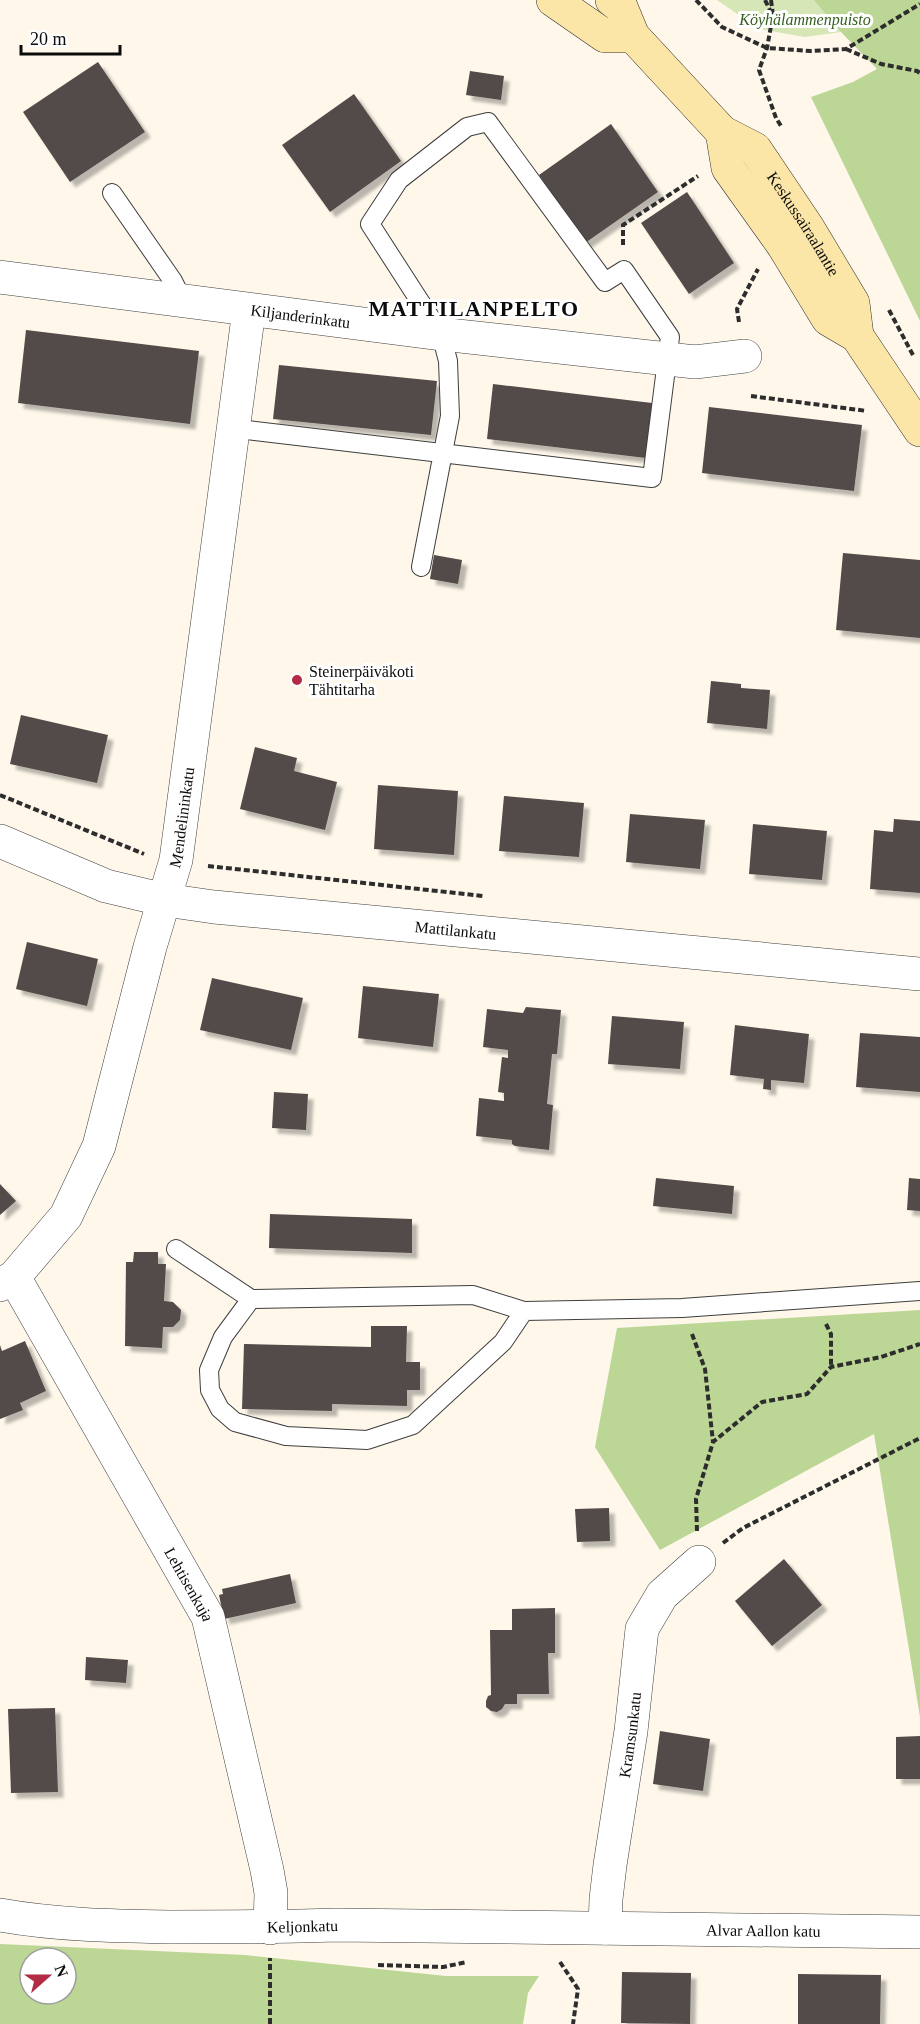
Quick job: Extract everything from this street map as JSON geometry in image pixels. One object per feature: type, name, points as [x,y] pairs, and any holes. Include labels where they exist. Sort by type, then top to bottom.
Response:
[{"type":"main road","points":[[553,0],[605,36],[633,36]]},
{"type":"main road","name":"Keskussairaalantie","points":[[612,0],[621,7],[633,36],[722,132],[755,149],[808,228],[853,303],[857,336],[920,430]]},
{"type":"street","name":"Kiljanderinkatu","points":[[0,277],[441,334],[666,359],[695,362],[745,356]]},
{"type":"street","name":"Mendelininkatu","points":[[7,1281],[66,1216],[99,1146],[150,947],[176,860],[249,310]]},
{"type":"street","name":"Mattilankatu","points":[[0,841],[105,886],[165,900],[226,908],[920,974]]},
{"type":"street","name":"Lehtisenkuja","points":[[7,1281],[208,1617],[267,1870],[270,1893],[270,1928]]},
{"type":"street","name":"Kramsunkatu","points":[[605,1928],[610,1865],[630,1731],[642,1629],[662,1595],[699,1562]]},
{"type":"street","name":"Keljonkatu","points":[[0,1916],[114,1926],[270,1928],[336,1925],[605,1928]]},
{"type":"street","name":"Alvar Aallon katu","points":[[605,1928],[920,1932]]},
{"type":"lane","points":[[233,428],[444,453],[652,478],[669,337],[624,270],[605,282],[488,122],[467,127],[399,180],[370,224],[441,334],[448,361],[450,416],[444,453],[421,567]]},
{"type":"lane","points":[[112,193],[183,301]]},
{"type":"lane","points":[[176,1248],[251,1299],[473,1295],[524,1311],[682,1308],[920,1291]]},
{"type":"lane","points":[[251,1299],[223,1337],[209,1370],[210,1390],[220,1409],[235,1422],[286,1436],[367,1440],[413,1425],[503,1342],[524,1311]]},
{"type":"path","points":[[696,0],[722,27],[766,48],[811,51],[846,49],[881,64],[917,71],[920,74]]},
{"type":"path","points":[[765,0],[773,15]]},
{"type":"path","points":[[766,48],[773,15],[771,0]]},
{"type":"path","points":[[846,49],[920,4]]},
{"type":"path","points":[[623,225],[706,171]]},
{"type":"path","points":[[751,396],[871,411]]},
{"type":"path","points":[[0,795],[138,853],[209,866],[489,897]]},
{"type":"path","points":[[812,1299],[831,1334],[831,1367]]},
{"type":"path","points":[[682,1308],[705,1369],[713,1442],[696,1499],[699,1562]]},
{"type":"path","points":[[713,1442],[762,1402],[807,1394],[831,1367],[881,1357],[920,1344]]},
{"type":"path","points":[[699,1562],[743,1528],[920,1438]]},
{"type":"path","points":[[270,1928],[270,2024]]},
{"type":"green space","name":"Köyhälammenpuisto","points":[[717,0],[892,0],[841,32],[805,37],[759,29]]},
{"type":"green space","points":[[814,0],[920,0],[920,321],[811,97],[853,82],[877,69]]},
{"type":"green space","points":[[920,1310],[920,1717],[874,1434],[660,1550],[595,1447],[617,1328]]},
{"type":"green space","points":[[0,1944],[45,1946],[18,1946],[18,2006],[78,2006],[78,1948],[245,1955],[446,1976],[539,1976],[528,1993],[523,2024],[0,2024]]},
{"type":"building","points":[[98,62],[145,132],[70,182],[23,112]]},
{"type":"building","points":[[470,71],[504,76],[501,100],[466,95]]},
{"type":"building","points":[[354,94],[401,161],[330,212],[282,145]]},
{"type":"building","points":[[611,124],[658,192],[585,243],[539,175]]},
{"type":"building","points":[[687,192],[734,263],[689,294],[641,223]]},
{"type":"building","points":[[26,330],[199,351],[190,424],[18,403]]},
{"type":"building","points":[[279,365],[437,381],[431,435],[273,419]]},
{"type":"building","points":[[493,384],[652,403],[646,458],[487,439]]},
{"type":"building","points":[[709,407],[862,425],[854,491],[702,473]]},
{"type":"building","points":[[843,553],[920,560],[920,638],[836,630]]},
{"type":"building","points":[[434,555],[462,560],[458,584],[430,579]]},
{"type":"building","points":[[711,681],[741,684],[741,688],[770,690],[767,729],[707,723]]},
{"type":"building","points":[[21,715],[108,735],[97,783],[10,764]]},
{"type":"building","points":[[255,747],[297,758],[294,771],[337,782],[325,830],[240,809]]},
{"type":"building","points":[[378,785],[458,791],[454,855],[374,849]]},
{"type":"building","points":[[504,796],[584,803],[579,857],[499,851]]},
{"type":"building","points":[[630,814],[705,820],[700,869],[626,862]]},
{"type":"building","points":[[894,819],[920,821],[920,893],[870,889],[874,830],[893,832]]},
{"type":"building","points":[[753,824],[827,831],[822,880],[749,874]]},
{"type":"building","points":[[27,942],[98,959],[87,1006],[16,989]]},
{"type":"building","points":[[212,978],[303,998],[291,1050],[200,1030]]},
{"type":"building","points":[[363,986],[439,994],[433,1047],[358,1038]]},
{"type":"building","points":[[526,1007],[561,1010],[557,1054],[552,1054],[547,1104],[553,1105],[549,1150],[515,1146],[512,1140],[476,1136],[479,1098],[504,1101],[504,1093],[498,1092],[502,1057],[508,1058],[508,1050],[483,1047],[487,1009],[523,1013]]},
{"type":"building","points":[[612,1016],[684,1022],[680,1069],[608,1064]]},
{"type":"building","points":[[735,1025],[809,1034],[804,1083],[771,1080],[771,1090],[763,1089],[764,1079],[730,1075]]},
{"type":"building","points":[[860,1033],[920,1037],[920,1092],[856,1087]]},
{"type":"building","points":[[274,1092],[308,1094],[306,1130],[272,1128]]},
{"type":"building","points":[[656,1178],[734,1186],[732,1214],[653,1206]]},
{"type":"building","points":[[909,1178],[920,1179],[920,1211],[907,1210]]},
{"type":"building","points":[[0,1184],[16,1201],[0,1215]]},
{"type":"building","points":[[270,1214],[412,1219],[412,1253],[269,1248]]},
{"type":"building","points":[[134,1252],[158,1252],[158,1264],[166,1264],[164,1301],[173,1302],[181,1310],[180,1320],[173,1327],[163,1327],[162,1348],[125,1346],[126,1262],[133,1262]]},
{"type":"building","points":[[371,1326],[407,1326],[406,1362],[420,1362],[420,1390],[407,1390],[407,1406],[332,1404],[332,1411],[242,1409],[244,1344],[371,1347]]},
{"type":"building","points":[[25,1341],[46,1391],[20,1403],[23,1410],[0,1419],[0,1345],[2,1351]]},
{"type":"building","points":[[609,1508],[610,1541],[577,1542],[575,1509]]},
{"type":"building","points":[[784,1559],[822,1605],[772,1646],[735,1601]]},
{"type":"building","points":[[290,1574],[296,1603],[224,1619],[219,1595],[223,1594],[222,1589]]},
{"type":"building","points":[[555,1608],[555,1653],[548,1653],[549,1694],[517,1694],[517,1704],[505,1704],[497,1712],[491,1711],[486,1707],[488,1696],[491,1695],[490,1630],[512,1630],[512,1609]]},
{"type":"building","points":[[86,1657],[128,1660],[126,1683],[85,1680]]},
{"type":"building","points":[[55,1708],[58,1792],[11,1793],[8,1709]]},
{"type":"building","points":[[660,1731],[710,1739],[703,1791],[653,1784]]},
{"type":"building","points":[[920,1736],[920,1779],[896,1779],[896,1737]]},
{"type":"building","points":[[622,1972],[691,1973],[690,2024],[621,2023]]},
{"type":"building","points":[[798,1974],[881,1975],[880,2024],[798,2024]]},
{"type":"place","name":"Steinerpäiväkoti Tähtitarha","points":[[297,680]]},
{"type":"district","name":"MATTILANPELTO","points":[[474,308]]}]
